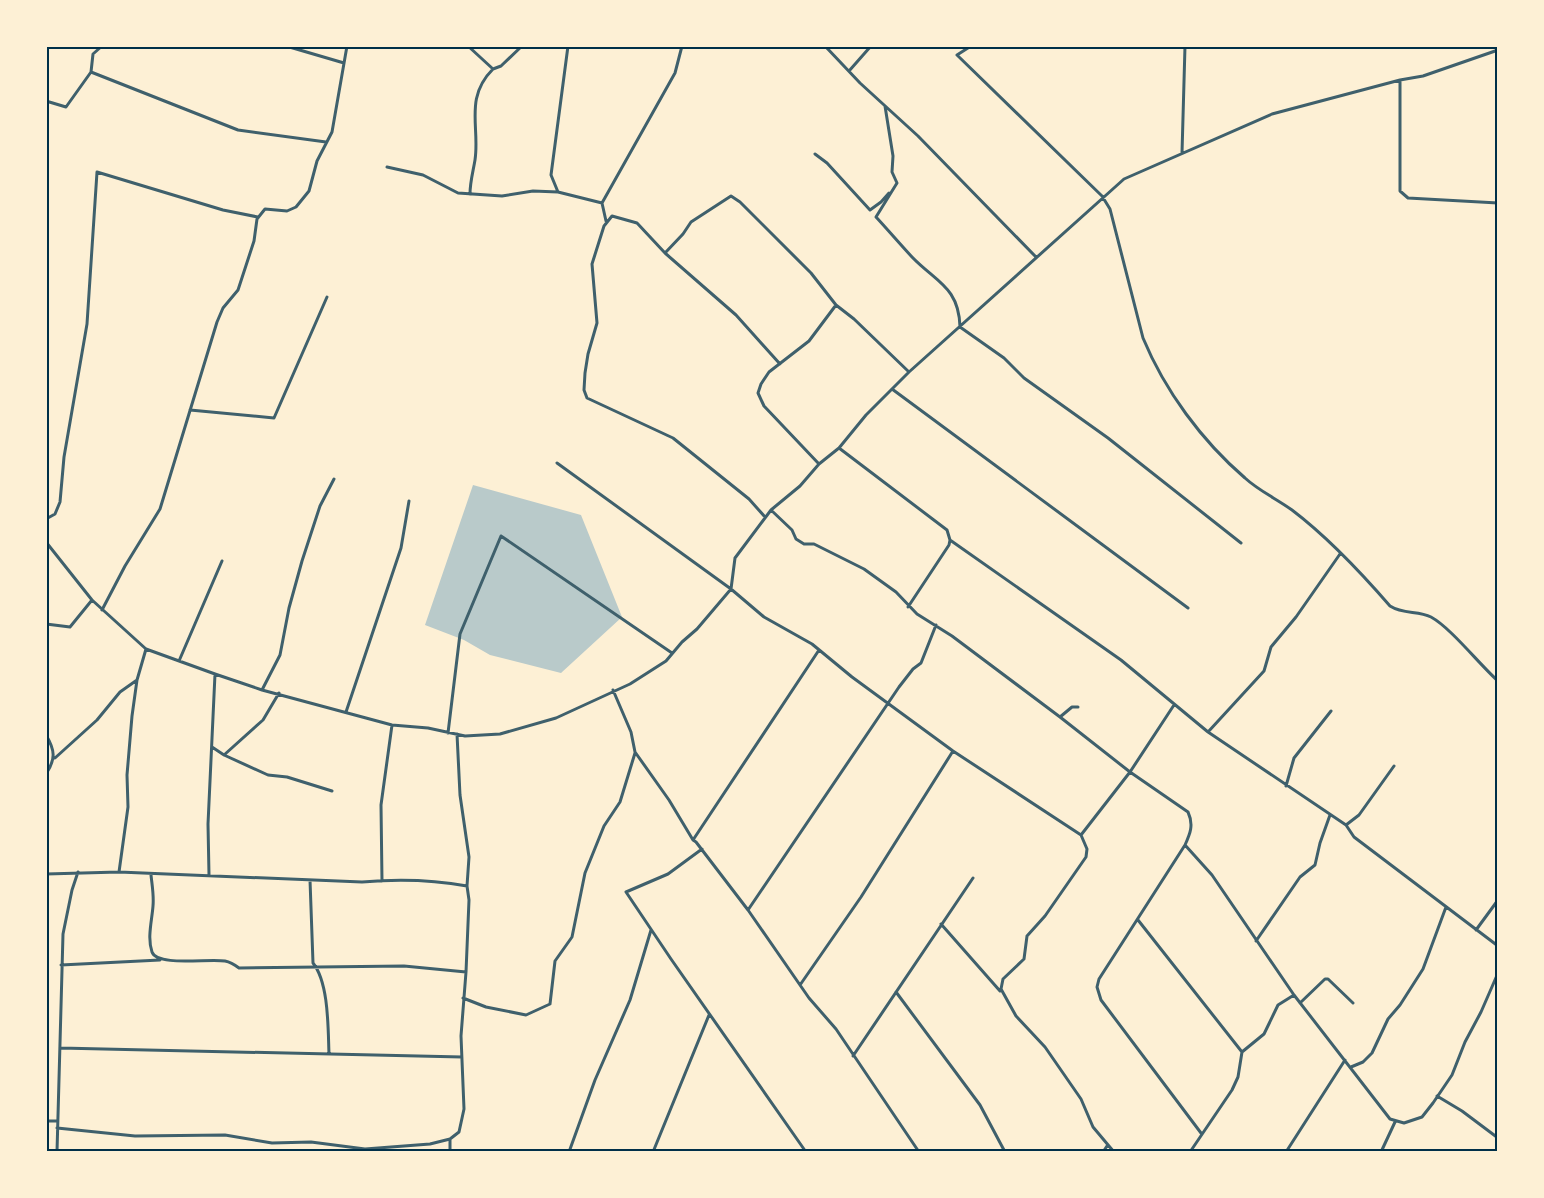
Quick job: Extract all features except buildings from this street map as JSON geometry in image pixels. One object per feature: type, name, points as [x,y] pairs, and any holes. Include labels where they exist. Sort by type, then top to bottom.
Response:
[{"type":"street","points":[[46,101],[66,107],[92,72],[93,54],[102,46]]},
{"type":"street","points":[[286,46],[344,62]]},
{"type":"street","points":[[102,610],[125,566],[160,509],[217,322],[223,308],[238,290],[258,217],[264,209],[287,211],[303,201],[309,191],[317,161],[332,132],[347,46]]},
{"type":"street","points":[[468,46],[493,69]]},
{"type":"street","points":[[470,194],[470,177],[475,159],[474,113],[484,78],[493,69],[501,66],[522,46]]},
{"type":"street","points":[[558,192],[551,175],[568,46]]},
{"type":"street","points":[[682,46],[675,73],[602,203],[606,221],[592,264],[597,323],[588,354],[584,390],[588,398],[673,438],[749,499],[765,517]]},
{"type":"street","points":[[826,46],[849,71],[918,136],[1036,257]]},
{"type":"street","points":[[849,71],[871,46]]},
{"type":"street","points":[[971,46],[957,55],[1102,196],[1110,209],[1143,338],[1150,354],[1192,423],[1246,480],[1293,511],[1340,554],[1390,606],[1399,612],[1429,616],[1442,625],[1498,681]]},
{"type":"street","points":[[1178,46],[1185,46],[1182,152]]},
{"type":"street","points":[[46,542],[92,600],[146,649],[215,674],[262,690],[392,725],[428,728],[448,733],[500,734],[556,718],[613,690],[630,684],[666,661],[697,629],[730,589],[735,558],[771,510],[800,486],[819,464],[839,448],[866,415],[909,372],[1124,178],[1272,114],[1400,80],[1423,76],[1498,50]]},
{"type":"street","points":[[92,72],[238,130],[326,142]]},
{"type":"street","points":[[1400,80],[1400,191],[1408,198],[1498,203]]},
{"type":"street","points":[[885,106],[893,156],[892,172],[897,183]]},
{"type":"street","points":[[816,154],[827,163],[870,210],[881,202],[897,183]]},
{"type":"street","points":[[387,168],[423,175],[458,193],[502,196],[533,191],[558,192],[602,203]]},
{"type":"street","points":[[46,519],[55,514],[60,502],[64,457],[87,324],[96,172],[223,210],[258,217]]},
{"type":"street","points":[[897,183],[876,217],[914,259],[943,282],[956,303],[960,327],[1004,358],[1024,378],[1108,438],[1241,543]]},
{"type":"street","points":[[665,253],[683,234],[690,222],[731,196],[740,202],[811,272],[836,305],[854,319],[909,372]]},
{"type":"street","points":[[606,221],[612,216],[637,223],[665,253],[722,301],[780,364]]},
{"type":"street","points":[[190,410],[274,418],[327,296]]},
{"type":"street","points":[[819,464],[760,400],[758,392],[769,372],[809,341],[836,305]]},
{"type":"street","points":[[892,389],[1188,608]]},
{"type":"street","points":[[839,448],[948,530],[950,540],[908,607]]},
{"type":"street","points":[[557,463],[730,589],[764,617],[820,650],[852,677],[889,702],[953,751],[1080,835],[1087,849],[1086,857],[1045,916],[1027,936],[1024,959],[1003,979],[1002,993]]},
{"type":"street","points":[[262,690],[280,655],[289,608],[302,561],[320,506],[334,479]]},
{"type":"street","points":[[346,712],[402,548],[409,501]]},
{"type":"street","points":[[771,510],[792,530],[796,539],[804,544],[814,544],[864,569],[896,592],[908,607],[936,625],[1060,717],[1130,772],[1188,812],[1192,826],[1185,845],[1099,979],[1098,994],[1179,1106],[1201,1133]]},
{"type":"street","points":[[448,733],[460,634],[502,536],[672,653]]},
{"type":"street","points":[[950,540],[1121,660],[1208,732],[1346,825],[1354,837],[1497,945],[1498,952]]},
{"type":"street","points":[[1208,732],[1264,671],[1271,647],[1296,617],[1340,554]]},
{"type":"street","points":[[179,661],[222,562]]},
{"type":"street","points":[[46,624],[70,628],[92,600]]},
{"type":"street","points":[[748,910],[889,702],[913,669],[920,663],[936,625]]},
{"type":"street","points":[[119,872],[126,824],[128,758],[137,680],[146,649]]},
{"type":"street","points":[[692,840],[820,650]]},
{"type":"street","points":[[209,875],[208,824],[212,703],[215,674]]},
{"type":"street","points":[[46,774],[55,758],[97,720],[120,692],[137,680]]},
{"type":"street","points":[[613,690],[631,732],[635,752],[669,800],[692,840],[702,849],[748,910],[800,985],[836,1029],[919,1152]]},
{"type":"street","points":[[224,756],[263,720],[279,694]]},
{"type":"street","points":[[1080,835],[1130,772],[1174,705]]},
{"type":"street","points":[[1060,717],[1072,707],[1078,707]]},
{"type":"street","points":[[1286,786],[1294,758],[1331,711]]},
{"type":"street","points":[[382,881],[381,805],[392,725]]},
{"type":"street","points":[[57,1128],[135,1136],[225,1135],[272,1143],[311,1142],[365,1149],[412,1147],[450,1139],[459,1132],[464,1109],[462,1057],[463,998],[470,900],[467,886],[469,857],[460,795],[457,734]]},
{"type":"street","points":[[46,735],[53,746],[55,758]]},
{"type":"street","points":[[212,747],[224,756],[268,774],[287,777],[332,791]]},
{"type":"street","points":[[800,985],[861,897],[953,751]]},
{"type":"street","points":[[463,998],[486,1007],[526,1015],[550,1004],[555,962],[572,937],[587,865],[604,826],[620,802],[635,752]]},
{"type":"street","points":[[1346,825],[1359,815],[1394,766]]},
{"type":"street","points":[[1256,941],[1300,877],[1315,865],[1320,843],[1330,815]]},
{"type":"street","points":[[1185,845],[1212,875],[1294,996],[1390,1119],[1395,1122],[1404,1122],[1422,1117],[1452,1076],[1465,1042],[1498,973]]},
{"type":"street","points":[[702,849],[668,874],[626,892],[806,1152]]},
{"type":"street","points":[[57,1152],[61,965],[68,907],[78,872]]},
{"type":"street","points":[[46,874],[119,872],[151,875],[209,875],[362,882],[452,883],[467,886]]},
{"type":"street","points":[[151,875],[153,904],[152,952],[154,957],[163,960]]},
{"type":"street","points":[[853,1056],[973,878]]},
{"type":"street","points":[[310,880],[313,963],[317,968],[326,1001],[329,1054]]},
{"type":"street","points":[[1476,930],[1498,900]]},
{"type":"street","points":[[1351,1067],[1363,1062],[1372,1053],[1388,1019],[1400,1005],[1423,969],[1446,907]]},
{"type":"street","points":[[1138,920],[1242,1052]]},
{"type":"street","points":[[941,924],[1002,993],[1016,1016],[1045,1047],[1081,1099],[1092,1127],[1114,1152]]},
{"type":"street","points":[[569,1152],[595,1080],[630,1000],[651,929]]},
{"type":"street","points":[[61,965],[141,963],[163,960],[215,960],[227,961],[239,968],[404,966],[466,972]]},
{"type":"street","points":[[1300,1003],[1325,979],[1328,979],[1353,1003]]},
{"type":"street","points":[[896,992],[980,1105],[1006,1152]]},
{"type":"street","points":[[1190,1152],[1201,1133],[1232,1090],[1238,1077],[1242,1052],[1264,1034],[1278,1005],[1294,996]]},
{"type":"street","points":[[653,1152],[709,1014]]},
{"type":"street","points":[[60,1048],[462,1057]]},
{"type":"street","points":[[1286,1152],[1345,1060]]},
{"type":"street","points":[[1437,1096],[1462,1111],[1498,1138]]},
{"type":"street","points":[[46,1121],[58,1121]]},
{"type":"street","points":[[1382,1152],[1395,1122]]},
{"type":"street","points":[[450,1139],[450,1152]]},
{"type":"street","points":[[1102,1152],[1107,1146]]},
{"type":"shaded area","points":[[473,485],[581,515],[622,617],[561,673],[490,655],[464,640],[425,625]]}]
